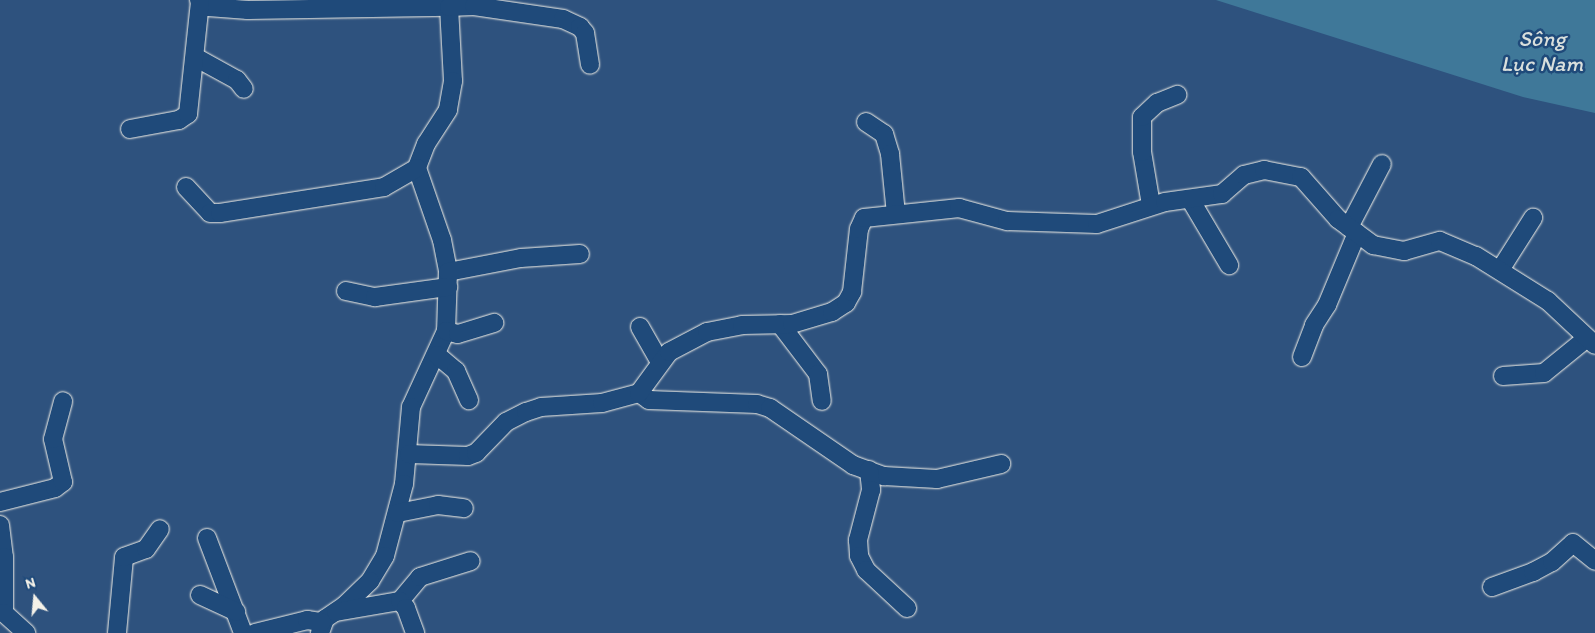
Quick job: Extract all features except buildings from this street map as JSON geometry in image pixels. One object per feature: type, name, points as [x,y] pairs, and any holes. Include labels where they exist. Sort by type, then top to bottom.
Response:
[{"type":"street","points":[[130,129],[179,120],[188,114],[199,1],[208,7],[415,3],[449,7],[529,6],[580,26],[585,33],[590,64]]},
{"type":"street","points":[[186,187],[210,213],[220,213],[384,187],[417,168],[426,144],[448,110],[453,81],[449,7]]},
{"type":"street","points":[[195,57],[237,80],[244,89]]},
{"type":"street","points":[[1151,205],[1142,152],[1142,118],[1157,103],[1177,95]]},
{"type":"street","points":[[866,122],[884,134],[890,154],[896,214]]},
{"type":"street","points":[[1302,357],[1314,325],[1328,305],[1353,230],[1382,164]]},
{"type":"street","points":[[326,622],[370,581],[385,556],[398,513],[409,454],[411,407],[437,355],[446,332],[448,279],[442,240],[417,168]]},
{"type":"street","points":[[409,454],[468,456],[476,453],[506,422],[526,412],[541,407],[602,403],[638,393],[660,362],[682,343],[707,332],[742,325],[780,324],[816,319],[846,303],[852,292],[861,221],[873,216],[959,208],[1007,221],[1097,224],[1151,205],[1222,194],[1244,175],[1264,170],[1301,177],[1353,230],[1373,245],[1391,251],[1404,251],[1440,241],[1500,270],[1548,301],[1591,342],[1544,372],[1529,376],[1504,376]]},
{"type":"street","points":[[1190,199],[1229,265]]},
{"type":"street","points":[[1500,270],[1533,218]]},
{"type":"street","points":[[346,291],[375,297],[521,258],[580,254]]},
{"type":"street","points":[[446,332],[458,334],[494,323]]},
{"type":"street","points":[[780,324],[818,374],[822,401]]},
{"type":"street","points":[[640,327],[660,362]]},
{"type":"street","points":[[437,355],[456,371],[469,400]]},
{"type":"street","points":[[638,393],[649,400],[757,404],[770,408],[853,464],[868,470],[906,479],[937,479],[1001,464]]},
{"type":"street","points":[[0,502],[55,488],[63,482],[53,440],[63,401]]},
{"type":"street","points":[[868,470],[871,490],[858,540],[859,556],[866,570],[907,608]]},
{"type":"street","points":[[398,513],[438,505],[464,508]]},
{"type":"street","points":[[0,525],[2,603],[5,620],[26,633]]},
{"type":"street","points":[[117,633],[124,557],[146,549],[160,529]]},
{"type":"street","points":[[208,538],[243,633]]},
{"type":"street","points":[[1492,587],[1552,562],[1571,544],[1581,547],[1595,561]]},
{"type":"street","points":[[255,633],[307,620],[326,622],[400,601],[420,577],[471,561]]},
{"type":"street","points":[[200,595],[236,612]]},
{"type":"street","points":[[400,601],[406,608],[415,633]]},
{"type":"water","name":"Sông Lục Nam","points":[[1216,0],[1595,0],[1595,113],[1523,97]]}]
